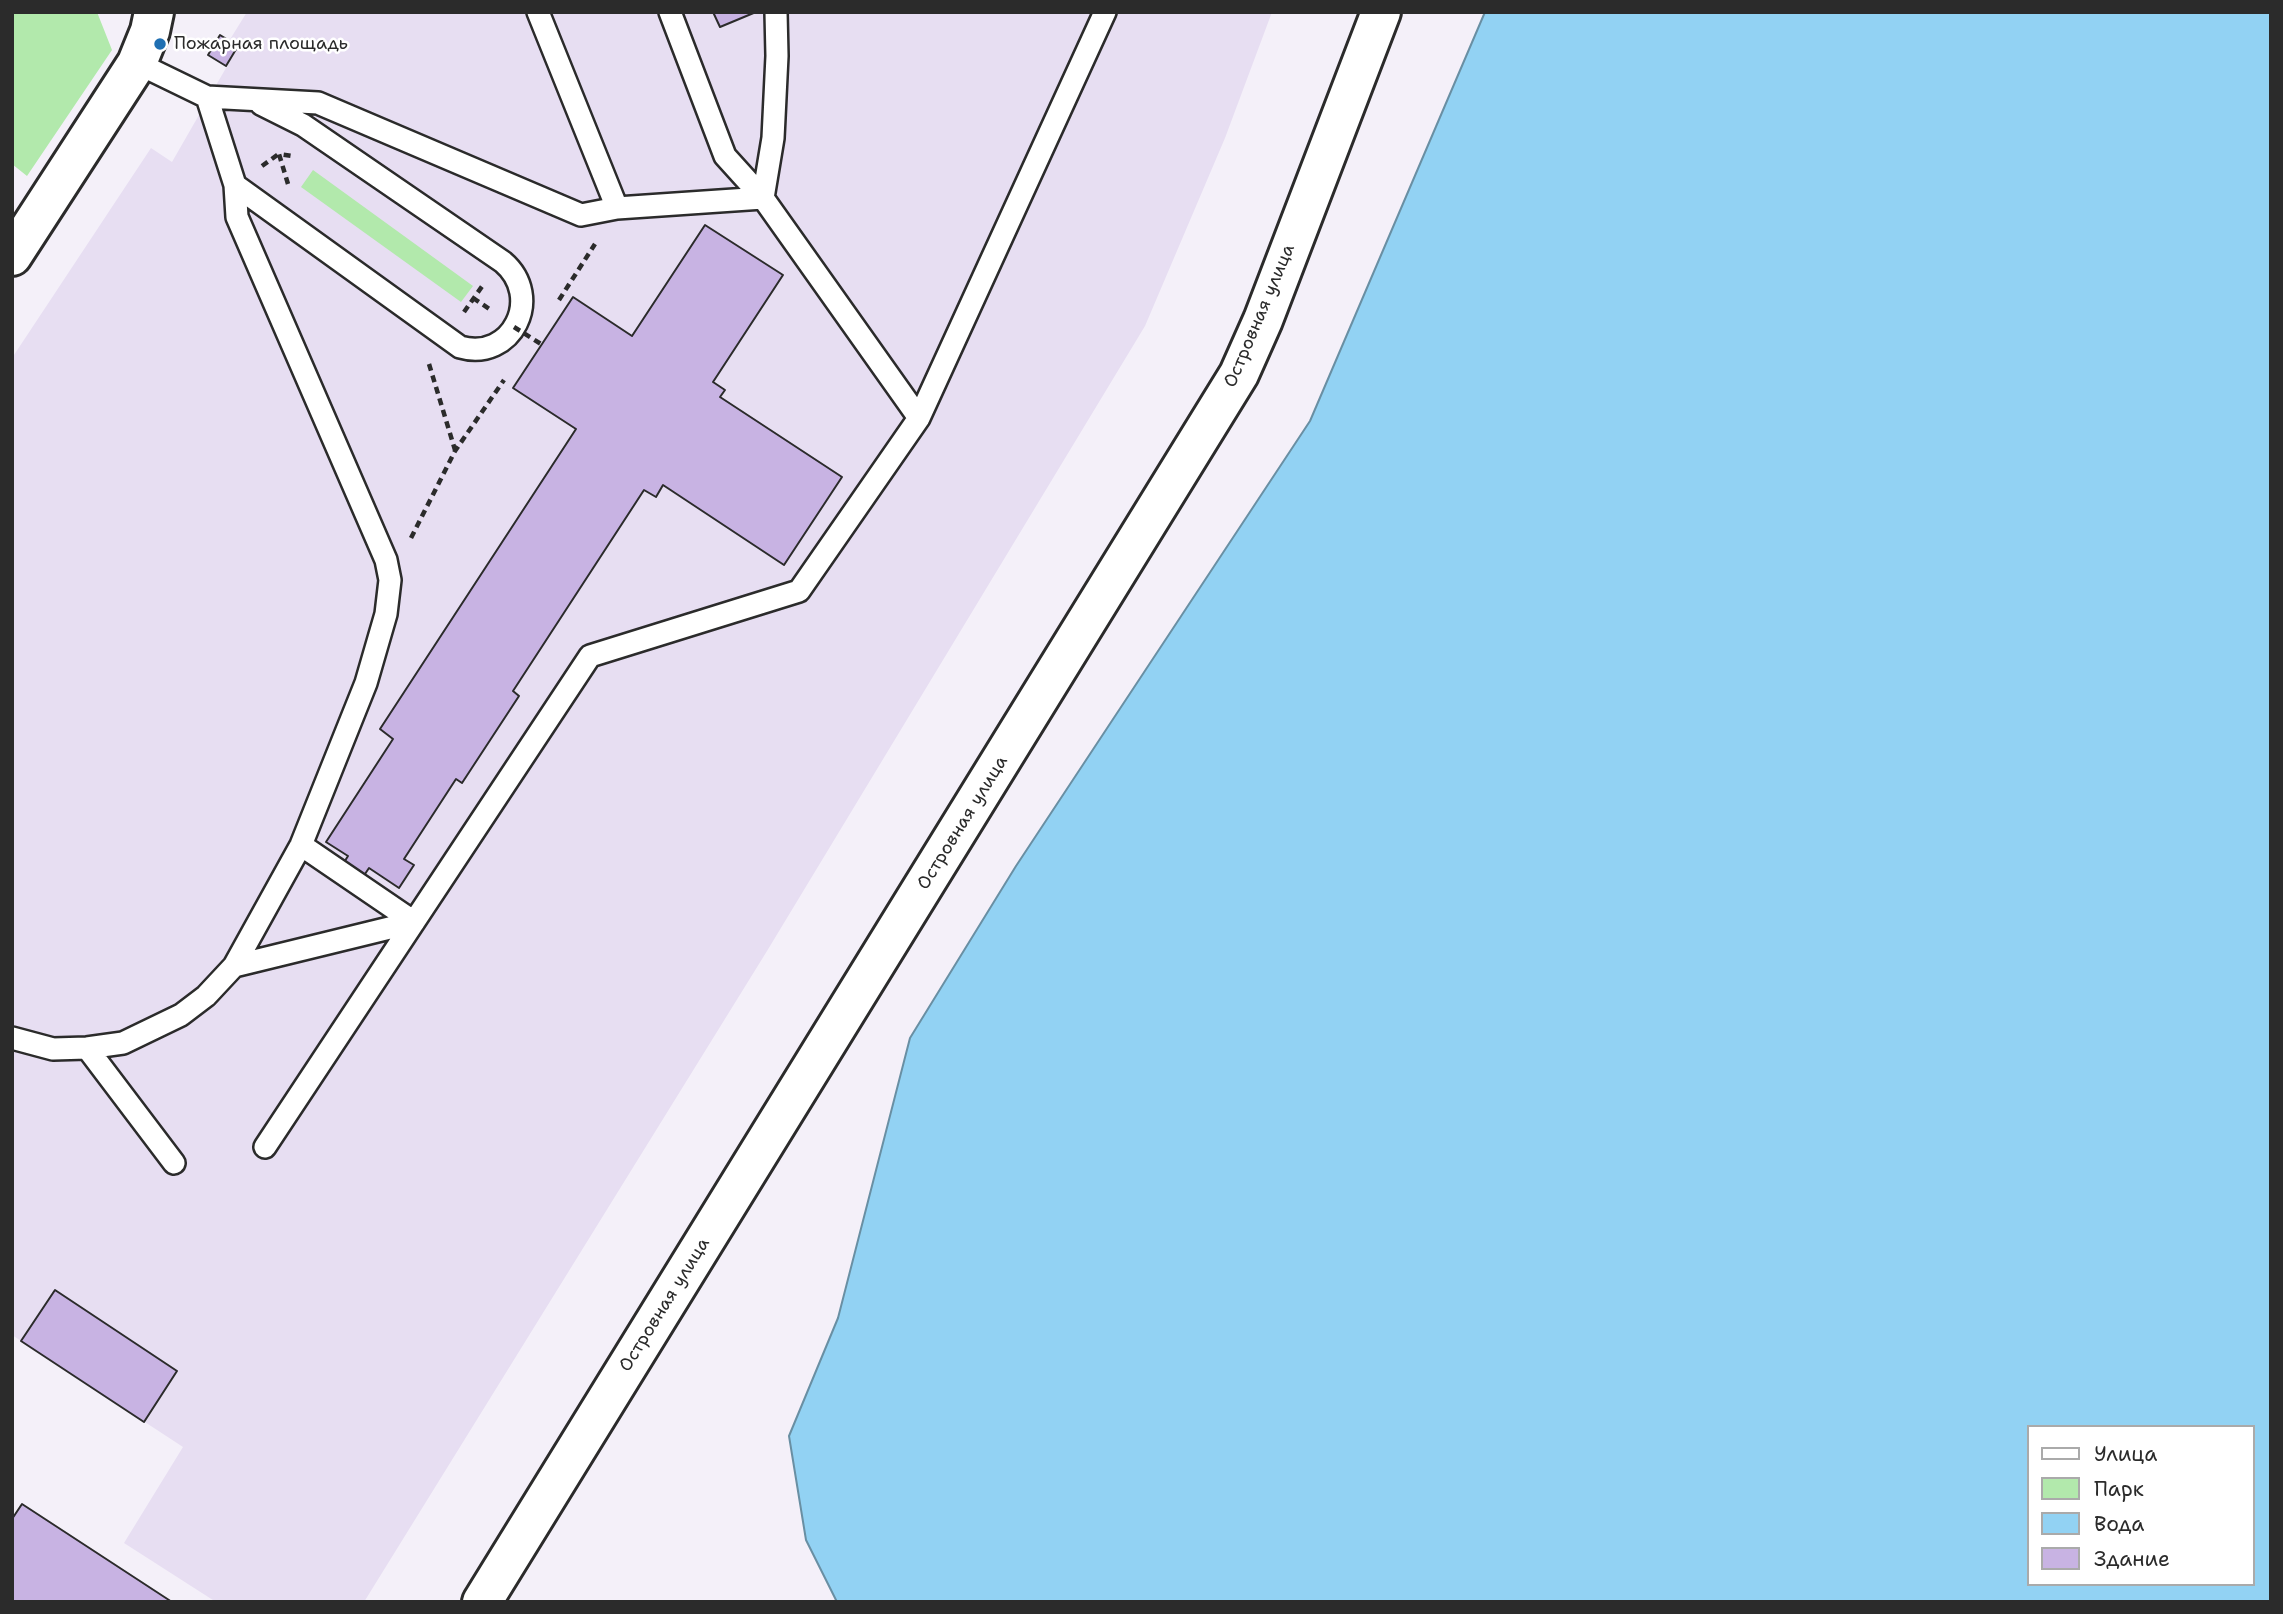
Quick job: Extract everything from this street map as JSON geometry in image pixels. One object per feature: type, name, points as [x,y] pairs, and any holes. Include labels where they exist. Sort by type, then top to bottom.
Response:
[{"type":"main road","points":[[12,256],[137,64],[150,31],[154,12]]},
{"type":"main road","name":"Островная улица","points":[[482,1602],[1239,374],[1268,307],[1381,12]]},
{"type":"lane","points":[[538,12],[617,208]]},
{"type":"lane","points":[[670,12],[725,156],[763,198],[919,418]]},
{"type":"lane","points":[[763,198],[773,138],[776,12]]},
{"type":"lane","points":[[265,1147],[590,656],[799,591],[919,418],[1105,12]]},
{"type":"lane","points":[[137,64],[207,97],[318,103],[581,215],[617,208],[763,198]]},
{"type":"lane","points":[[12,1038],[53,1049],[123,1043],[181,1015],[206,996],[234,967],[301,845],[366,683],[386,614],[390,579],[386,560],[237,217],[235,184],[207,97]]},
{"type":"lane","points":[[235,184],[460,346],[478,348],[496,343],[508,335],[520,317],[522,300],[519,281],[513,270],[303,125],[254,100]]},
{"type":"lane","points":[[301,845],[414,922]]},
{"type":"lane","points":[[234,967],[414,922]]},
{"type":"lane","points":[[87,1048],[174,1163]]},
{"type":"path","points":[[235,184],[279,154],[289,118]]},
{"type":"path","points":[[559,300],[617,208]]},
{"type":"path","points":[[473,298],[481,304]]},
{"type":"path","points":[[514,327],[541,344]]},
{"type":"path","points":[[433,355],[428,362],[455,451]]},
{"type":"path","points":[[390,579],[455,451],[504,380]]},
{"type":"shaded area","points":[[247,12],[1272,12],[1225,138],[1145,326],[767,951],[364,1602],[216,1602],[124,1543],[183,1447],[12,1335],[12,358],[151,148],[172,162],[238,47],[229,41]]},
{"type":"green space","points":[[12,12],[97,12],[112,50],[27,176],[12,164]]},
{"type":"green space","points":[[313,170],[473,286],[461,302],[301,187]]},
{"type":"water","points":[[1485,12],[2271,12],[2271,1602],[837,1602],[806,1540],[789,1436],[838,1318],[910,1038],[1016,866],[1310,421]]},
{"type":"building","points":[[713,12],[756,12],[720,27]]},
{"type":"building","points":[[220,35],[238,46],[226,66],[208,55]]},
{"type":"building","points":[[705,225],[783,275],[713,382],[725,390],[720,397],[842,477],[784,565],[663,485],[656,497],[644,490],[513,691],[519,696],[462,783],[456,779],[404,859],[414,865],[399,888],[369,868],[363,877],[343,864],[348,856],[326,842],[393,739],[380,729],[576,429],[513,388],[573,297],[632,336]]},
{"type":"building","points":[[55,1290],[177,1371],[144,1422],[21,1341]]},
{"type":"building","points":[[22,1504],[172,1602],[12,1602],[12,1519]]},
{"type":"place","name":"Пожарная площадь","points":[[160,44]]}]
